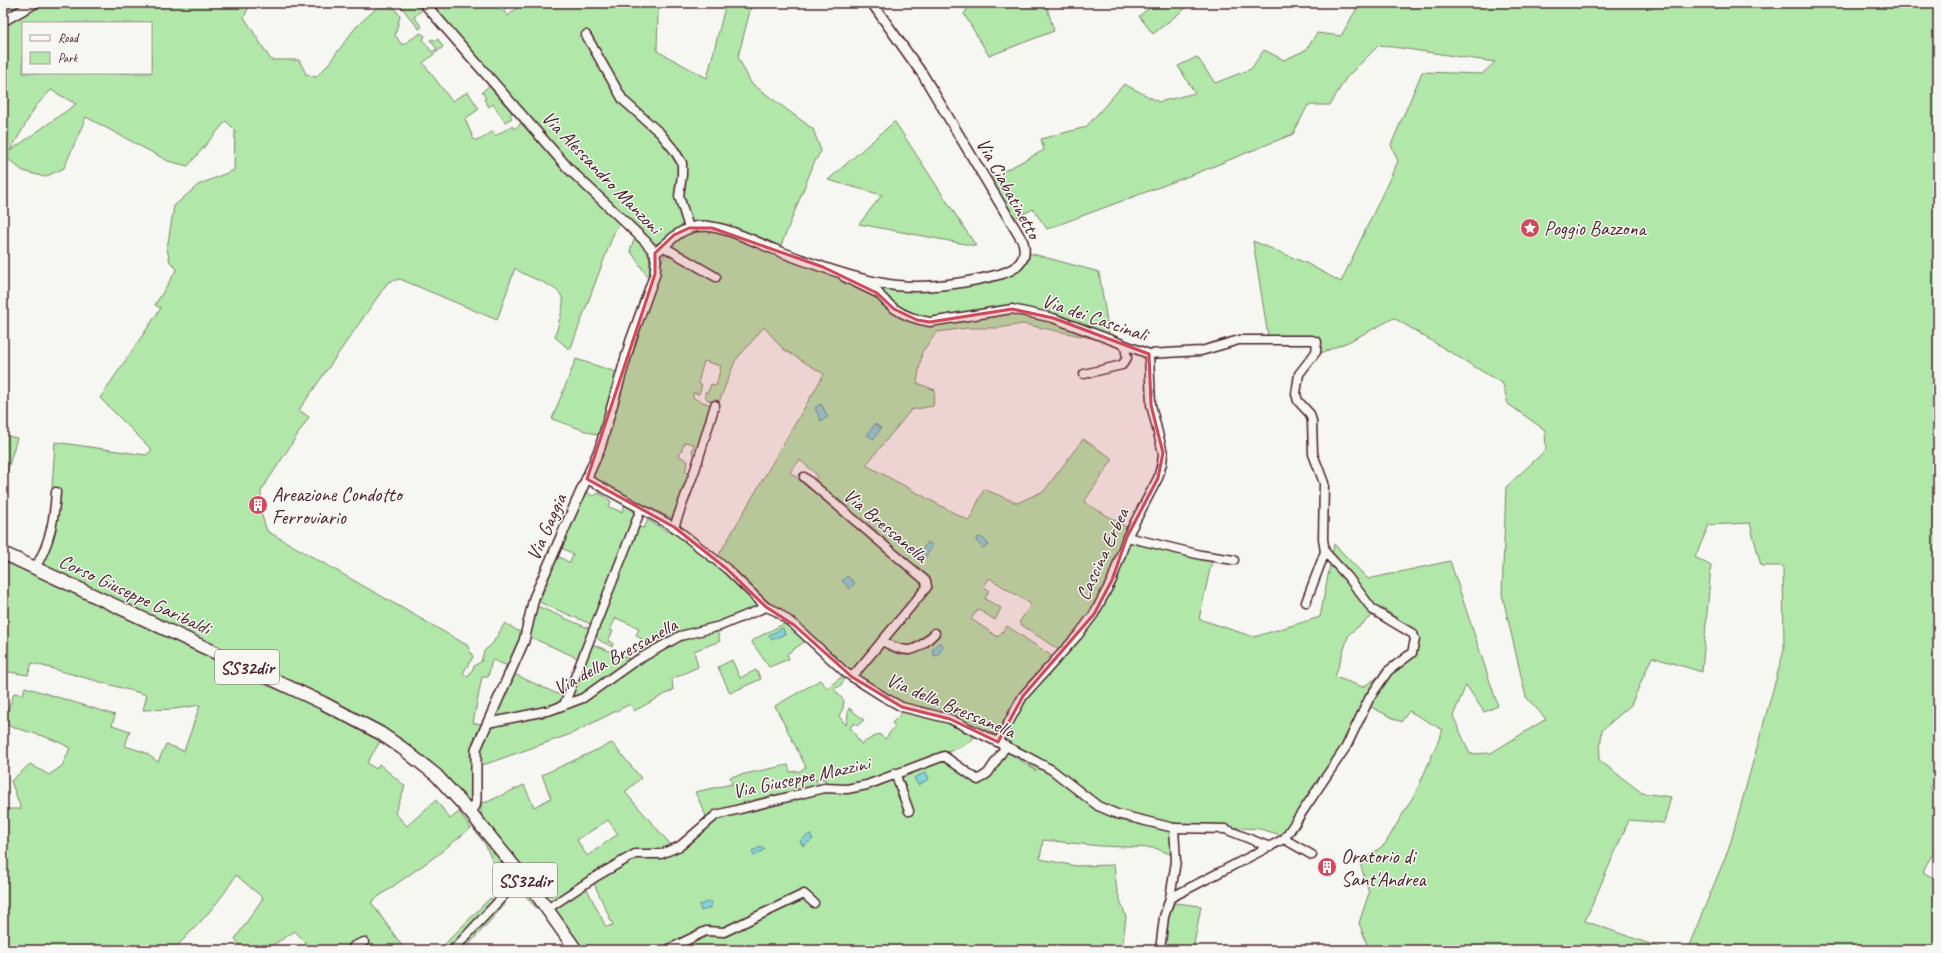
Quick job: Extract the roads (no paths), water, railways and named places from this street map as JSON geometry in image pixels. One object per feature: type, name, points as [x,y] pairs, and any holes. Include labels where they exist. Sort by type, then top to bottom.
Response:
[{"type":"main road","name":"Corso Giuseppe Garibaldi","points":[[3,553],[323,703],[380,733],[436,775],[470,812]]},
{"type":"main road","name":"SS32dir","points":[[470,812],[522,876],[576,950]]},
{"type":"street","points":[[3,21],[35,3]]},
{"type":"street","name":"Via Alessandro Manzoni","points":[[424,3],[568,168],[632,228],[655,253],[674,235],[688,228],[679,196],[682,163],[674,150],[660,133],[623,100],[586,35]]},
{"type":"street","name":"Via Ciabatinetto","points":[[688,228],[700,226],[729,232],[823,267],[871,281],[900,286],[951,284],[991,276],[1017,267],[1025,256],[1023,242],[923,75],[872,3]]},
{"type":"street","points":[[664,246],[716,276]]},
{"type":"street","name":"Via Gaggia","points":[[470,812],[475,806],[476,800],[476,750],[524,641],[534,598],[600,448],[631,340],[655,274],[655,253]]},
{"type":"street","name":"Via dei Cascinali","points":[[823,267],[877,293]]},
{"type":"street","name":"Via dei Cascinali","points":[[871,281],[877,293],[894,310],[917,320],[930,322],[1012,309],[1053,318],[1148,354],[1201,351],[1239,340],[1312,340],[1317,342],[1316,352],[1299,374],[1296,394],[1298,401],[1310,414],[1312,420],[1313,454],[1324,483],[1323,539],[1325,552]]},
{"type":"street","points":[[1084,374],[1122,365],[1126,358],[1125,346]]},
{"type":"street","name":"Cascina Erbea","points":[[998,742],[1023,696],[1078,635],[1094,614],[1112,580],[1127,537],[1154,487],[1162,463],[1162,446],[1154,423],[1150,405],[1148,354]]},
{"type":"street","points":[[674,527],[696,467],[715,405]]},
{"type":"street","name":"Via Bressanella","points":[[804,477],[926,581],[927,587],[857,669],[852,677]]},
{"type":"street","points":[[587,479],[674,527],[727,568],[766,607]]},
{"type":"street","points":[[36,568],[46,550],[54,515],[56,492]]},
{"type":"street","points":[[564,705],[641,509]]},
{"type":"street","points":[[1127,537],[1200,555],[1234,560]]},
{"type":"street","points":[[1170,898],[1284,839],[1346,747],[1379,684],[1388,671],[1412,653],[1416,639],[1410,632],[1372,610],[1348,577],[1325,552],[1306,602]]},
{"type":"street","name":"Via della Bressanella","points":[[488,723],[519,718],[583,698],[632,663],[680,636],[720,626],[766,607],[776,611],[794,625],[852,677],[902,707],[950,719],[1006,746],[1052,770],[1098,806],[1117,814],[1174,828],[1225,829],[1270,847]]},
{"type":"street","points":[[882,641],[899,650],[909,651],[923,645],[935,633]]},
{"type":"street","name":"Via Giuseppe Mazzini","points":[[547,909],[597,876],[635,854],[661,854],[680,846],[716,815],[824,788],[846,789],[867,785],[895,773],[944,756],[978,780],[988,773],[1006,746]]},
{"type":"street","points":[[895,773],[909,811]]},
{"type":"street","points":[[1160,950],[1164,916],[1170,898],[1176,861],[1174,828]]},
{"type":"street","points":[[1284,839],[1312,855]]},
{"type":"street","points":[[453,950],[522,876]]},
{"type":"street","points":[[667,950],[706,931],[724,932],[804,894],[815,906]]},
{"type":"street","points":[[352,950],[354,946],[364,942]]},
{"type":"water","points":[[821,404],[828,417],[821,421],[815,408]]},
{"type":"water","points":[[875,424],[881,428],[874,439],[867,435]]},
{"type":"water","points":[[980,537],[989,545],[983,548],[976,541],[977,538]]},
{"type":"water","points":[[928,542],[933,546],[925,557],[920,553]]},
{"type":"water","points":[[847,576],[855,583],[850,589],[842,581]]},
{"type":"water","points":[[783,628],[785,634],[772,640],[769,635]]},
{"type":"water","points":[[938,643],[941,643],[943,647],[938,655],[934,656],[932,650]]},
{"type":"water","points":[[926,772],[929,779],[918,785],[914,778]]},
{"type":"water","points":[[810,834],[813,839],[803,846],[800,841]]},
{"type":"water","points":[[761,847],[765,849],[754,856],[752,851]]},
{"type":"water","points":[[710,901],[712,907],[701,911],[699,905]]},
{"type":"place","name":"Poggio Bazzona","points":[[1530,228]]},
{"type":"place","name":"Areazione Condotto Ferroviario","points":[[258,505]]},
{"type":"place","name":"Oratorio di Sant'Andrea","points":[[1327,867]]}]
